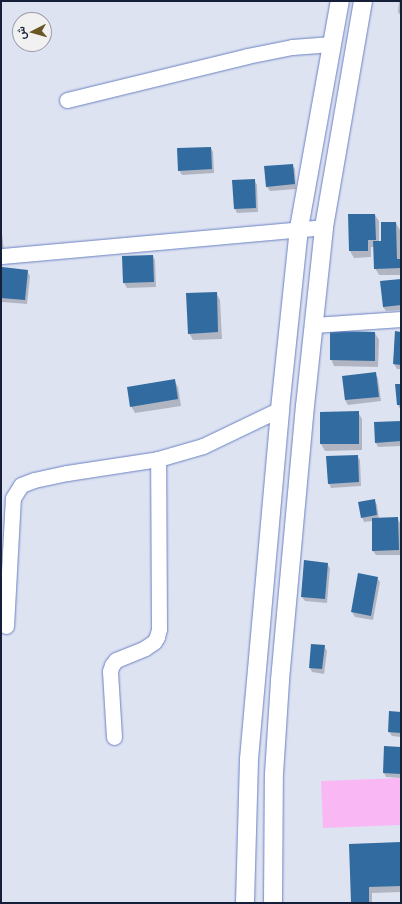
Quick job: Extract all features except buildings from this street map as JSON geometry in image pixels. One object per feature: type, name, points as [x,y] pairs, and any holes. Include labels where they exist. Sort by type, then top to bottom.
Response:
[{"type":"main road","points":[[245,903],[249,759],[280,409],[299,228],[340,1]]},
{"type":"main road","points":[[272,903],[274,774],[280,680],[314,325],[324,227],[363,1]]},
{"type":"street","points":[[66,100],[247,56],[292,47],[332,44]]},
{"type":"street","points":[[1,256],[299,228],[324,227]]},
{"type":"street","points":[[314,325],[401,319]]},
{"type":"street","points":[[6,626],[13,498],[21,485],[34,480],[67,473],[158,459],[203,446],[280,409]]},
{"type":"street","points":[[114,738],[110,671],[112,665],[116,660],[145,648],[158,638],[158,459]]},
{"type":"shaded area","points":[[401,778],[401,825],[323,828],[321,781]]}]
